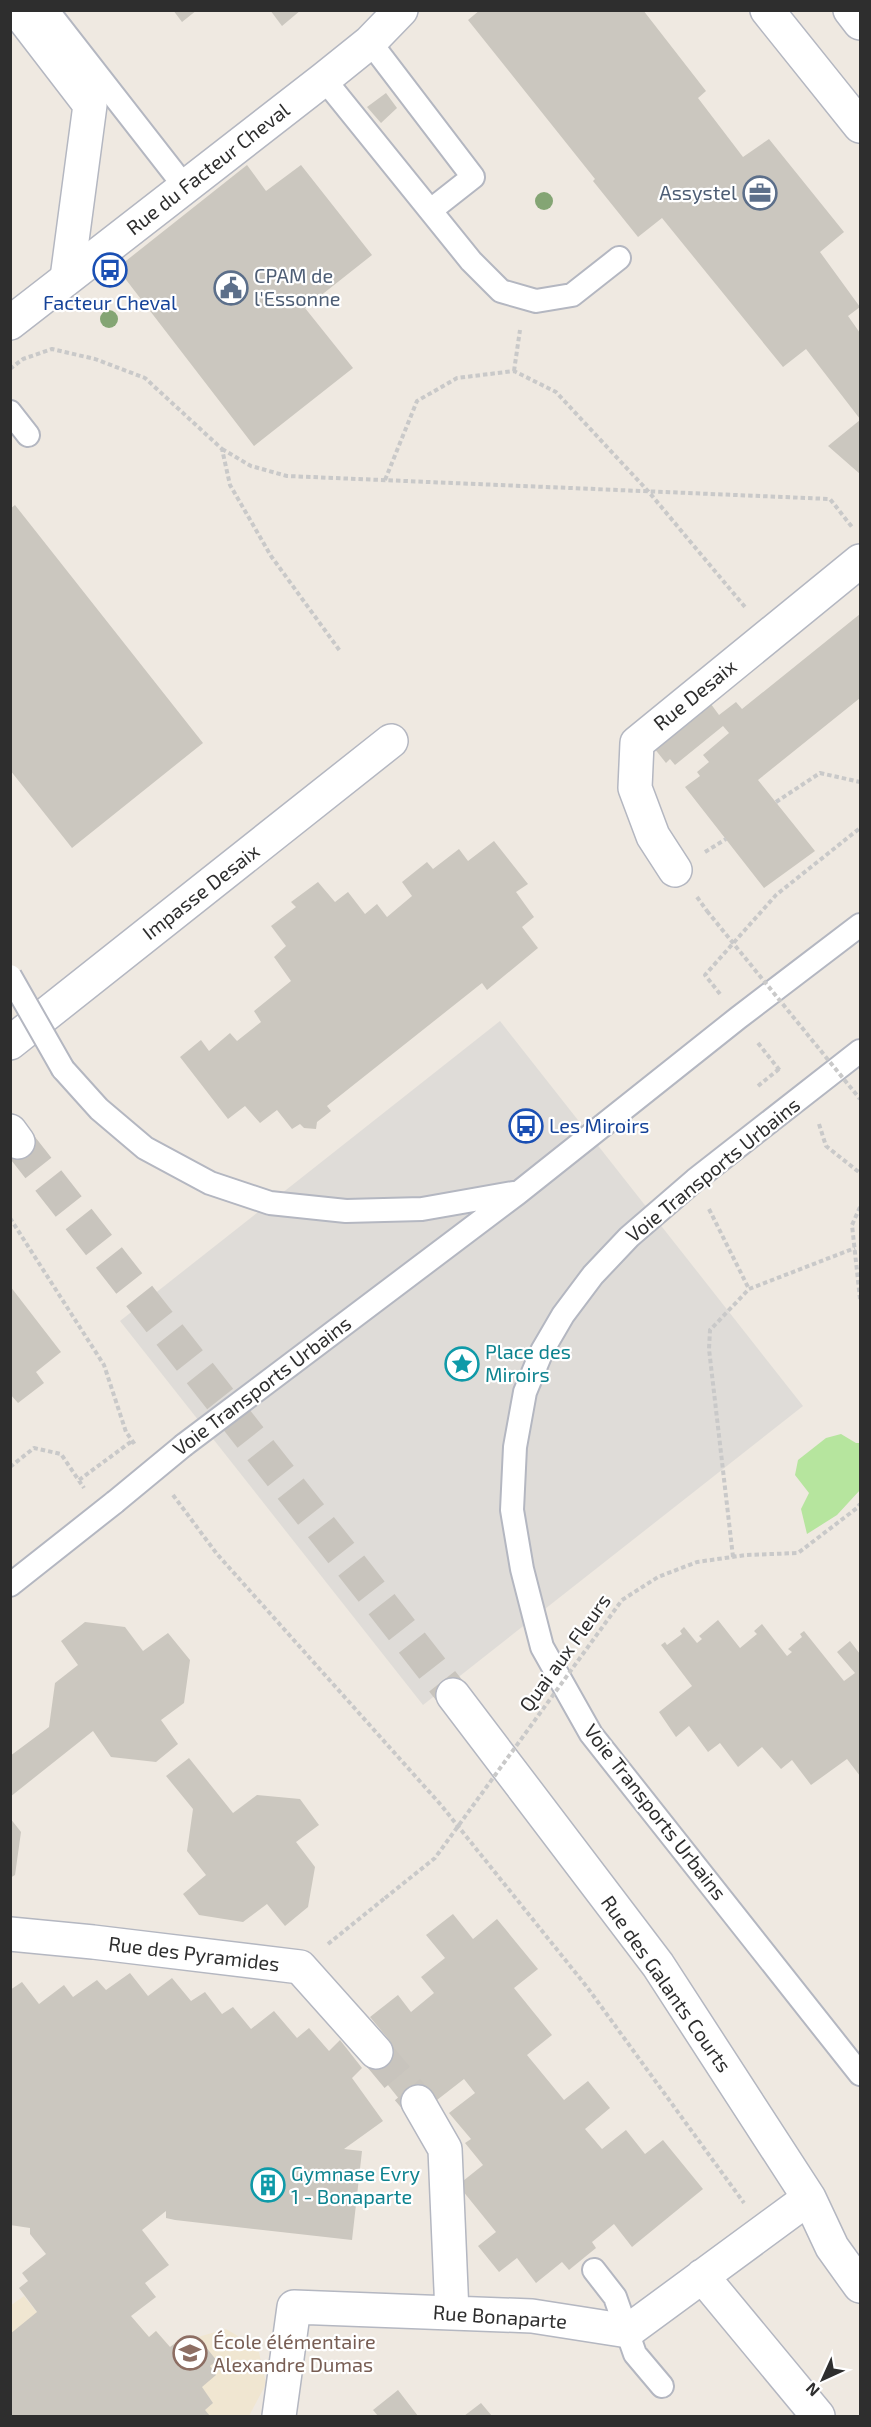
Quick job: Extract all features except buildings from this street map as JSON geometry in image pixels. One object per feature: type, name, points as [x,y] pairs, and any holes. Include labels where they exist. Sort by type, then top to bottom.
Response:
[{"type":"street","points":[[16,10],[90,105],[67,278]]},
{"type":"street","name":"Rue du Facteur Cheval","points":[[10,323],[324,79],[370,42],[401,10]]},
{"type":"street","points":[[767,10],[861,126]]},
{"type":"street","points":[[850,10],[861,23]]},
{"type":"street","name":"Rue Desaix","points":[[675,870],[652,836],[635,788],[637,743],[857,546]]},
{"type":"street","name":"Impasse Desaix","points":[[10,1043],[391,741]]},
{"type":"street","name":"Rue des Galants Courts","points":[[453,1695],[658,1965],[809,2198],[832,2247],[861,2286]]},
{"type":"street","name":"Rue des Pyramides","points":[[10,1935],[93,1942],[300,1967],[376,2052]]},
{"type":"street","points":[[418,2102],[445,2149],[452,2313]]},
{"type":"street","points":[[627,2331],[809,2198]]},
{"type":"street","points":[[702,2276],[818,2416]]},
{"type":"street","name":"Rue Bonaparte","points":[[279,2416],[294,2307],[532,2316],[627,2331]]},
{"type":"lane","points":[[47,10],[185,187]]},
{"type":"lane","points":[[370,42],[472,177],[431,210]]},
{"type":"lane","points":[[324,79],[471,261],[501,291],[536,301],[572,294],[618,258]]},
{"type":"lane","points":[[10,412],[28,435]]},
{"type":"lane","name":"Voie Transports Urbains","points":[[10,1585],[184,1445],[518,1192],[738,1018],[861,925]]},
{"type":"lane","name":"Voie Transports Urbains","points":[[10,976],[63,1069],[99,1109],[145,1148],[210,1184],[270,1203],[346,1212],[422,1209],[518,1192]]},
{"type":"lane","name":"Voie Transports Urbains","points":[[861,1052],[695,1180],[628,1237],[593,1275],[563,1315],[542,1351],[525,1392],[515,1447],[512,1510],[522,1569],[542,1647],[591,1734],[861,2074]]},
{"type":"lane","points":[[594,2270],[615,2297],[635,2354],[662,2386]]},
{"type":"path","points":[[10,369],[23,359],[52,349],[95,359],[145,378],[222,449],[251,466],[287,476],[830,499],[857,546]]},
{"type":"path","points":[[385,480],[417,401],[458,378],[514,370],[556,392],[648,491],[747,609]]},
{"type":"path","points":[[222,449],[230,485],[271,556],[340,651]]},
{"type":"path","points":[[776,802],[820,773],[861,782]]},
{"type":"path","points":[[861,828],[777,895],[705,975],[817,1118],[826,1146],[861,1173]]},
{"type":"path","points":[[707,911],[861,1100]]},
{"type":"path","points":[[758,1086],[779,1069]]},
{"type":"path","points":[[706,1202],[749,1289]]},
{"type":"path","points":[[861,1207],[852,1225],[861,1299]]},
{"type":"path","points":[[10,1218],[104,1365],[126,1432],[139,1450]]},
{"type":"path","points":[[733,1557],[709,1349],[710,1330],[749,1289],[855,1248]]},
{"type":"path","points":[[79,1480],[132,1441]]},
{"type":"path","points":[[10,1467],[34,1448],[61,1454],[79,1480],[108,1507]]},
{"type":"path","points":[[167,1488],[217,1554],[441,1805],[587,1987],[764,2230]]},
{"type":"path","name":"Quai aux Fleurs","points":[[300,1967],[435,1858],[622,1600],[658,1577],[697,1562],[798,1553],[861,1504]]},
{"type":"shaded area","name":"Place des Miroirs","points":[[500,1021],[803,1406],[423,1705],[120,1321]]},
{"type":"shaded area","name":"École élémentaire Alexandre Dumas","points":[[24,2296],[59,2340],[137,2323],[149,2337],[156,2331],[170,2347],[185,2336],[191,2343],[198,2337],[226,2329],[258,2348],[266,2384],[249,2416],[11,2416],[10,2306]]},
{"type":"green space","points":[[841,1434],[860,1443],[860,1490],[837,1515],[807,1534],[801,1509],[809,1493],[795,1475],[798,1460],[826,1438]]},
{"type":"tunnel","points":[[18,1142],[453,1695]]},
{"type":"tunnel","points":[[376,2052],[418,2102]]},
{"type":"place","name":"Assystel","points":[[760,193]]},
{"type":"place","name":"Facteur Cheval","points":[[110,270]]},
{"type":"place","name":"CPAM de l'Essonne","points":[[231,288]]},
{"type":"place","name":"Les Miroirs","points":[[526,1126]]},
{"type":"place","name":"Place des Miroirs","points":[[462,1364]]},
{"type":"place","name":"Gymnase Evry 1 - Bonaparte","points":[[268,2185]]},
{"type":"place","name":"École élémentaire Alexandre Dumas","points":[[190,2353]]}]
